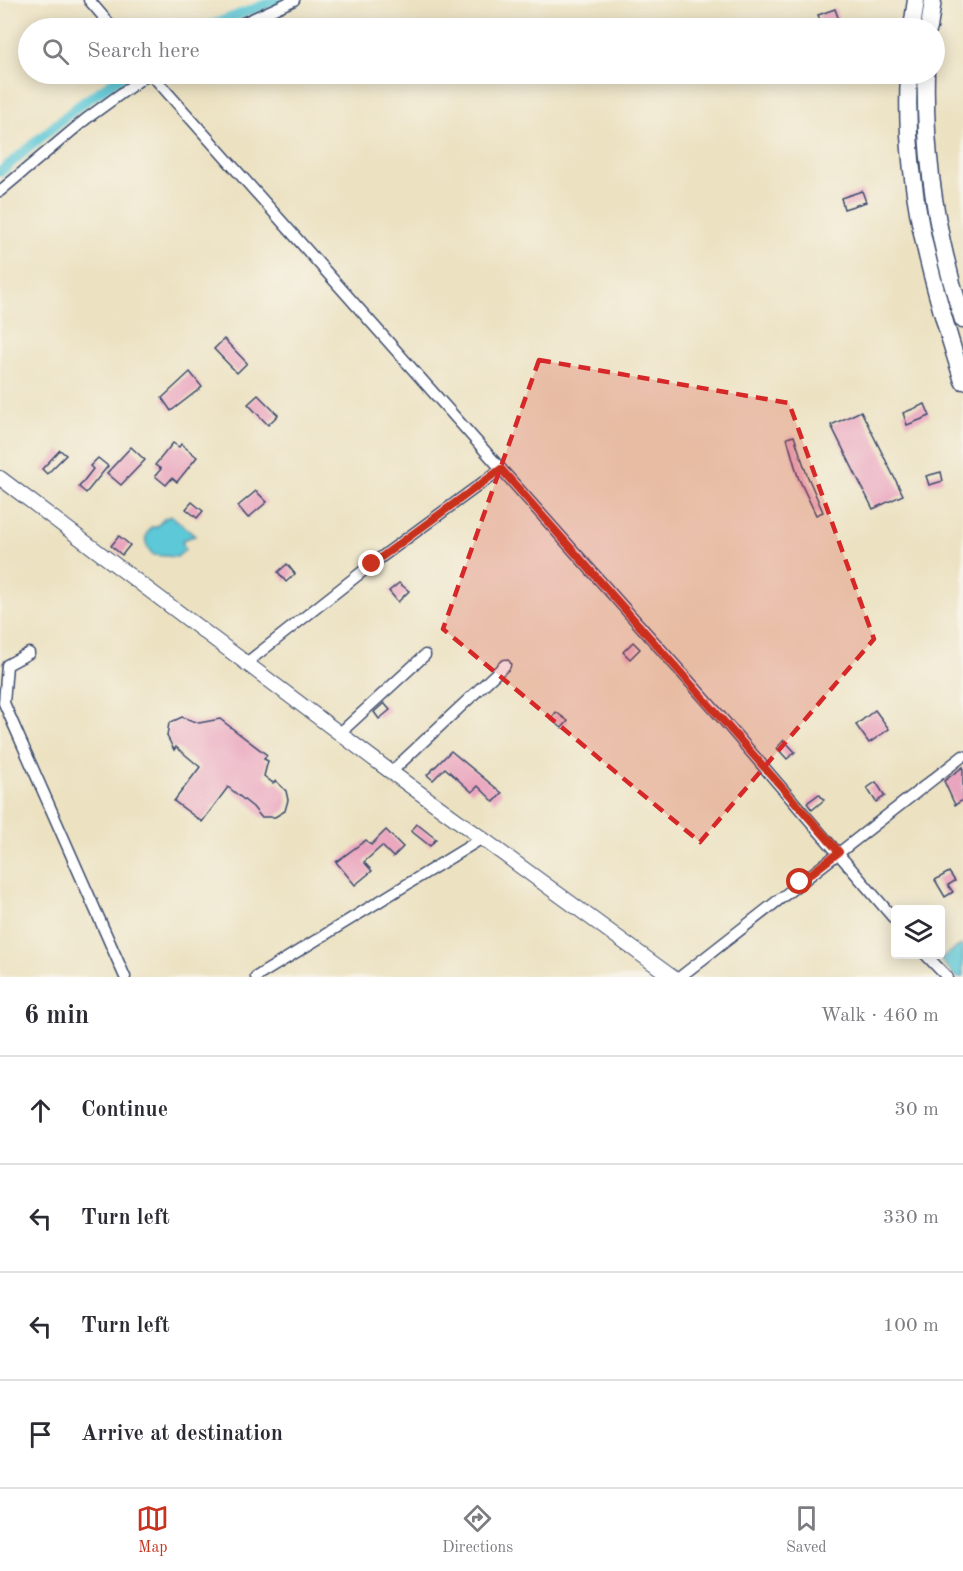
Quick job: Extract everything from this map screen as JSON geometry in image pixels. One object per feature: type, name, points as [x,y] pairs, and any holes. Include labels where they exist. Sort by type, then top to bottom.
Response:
[{"type":"highway","points":[[913,18],[916,0]]},
{"type":"highway","points":[[930,18],[933,0]]},
{"type":"highway","points":[[909,84],[908,140],[917,213],[936,295],[963,381]]},
{"type":"highway","points":[[926,84],[926,135],[933,197],[939,230],[963,320]]},
{"type":"street","points":[[89,0],[104,18]]},
{"type":"street","points":[[254,18],[294,0]]},
{"type":"street","points":[[0,191],[86,118],[135,84]]},
{"type":"street","points":[[159,84],[839,852],[891,915]]},
{"type":"street","points":[[245,664],[372,564],[501,469]]},
{"type":"street","points":[[0,478],[245,664],[672,977]]},
{"type":"street","points":[[30,653],[7,665],[4,703],[125,977]]},
{"type":"street","points":[[340,733],[425,655]]},
{"type":"street","points":[[391,772],[505,665]]},
{"type":"street","points":[[680,977],[963,756]]},
{"type":"street","points":[[256,977],[481,839]]},
{"type":"street","points":[[931,959],[947,977]]},
{"type":"highlighted area","points":[[539,360],[789,403],[874,639],[700,842],[443,629]]},
{"type":"water","points":[[172,516],[195,536],[182,540],[185,550],[177,557],[153,555],[146,545],[146,535],[151,527],[156,527],[165,518]]},
{"type":"water","points":[[961,945],[963,948],[963,977],[956,977],[940,959],[945,959],[945,956]]},
{"type":"building","points":[[835,9],[838,18],[819,18],[818,15]]},
{"type":"building","points":[[862,191],[866,202],[844,209],[841,198]]},
{"type":"building","points":[[224,339],[247,363],[237,373],[214,349]]},
{"type":"building","points":[[190,372],[202,387],[171,411],[162,398]]},
{"type":"building","points":[[258,395],[278,415],[268,425],[248,404]]},
{"type":"building","points":[[925,404],[930,416],[907,425],[903,413]]},
{"type":"building","points":[[861,411],[903,495],[873,509],[831,425]]},
{"type":"building","points":[[794,436],[823,512],[816,515],[798,477],[787,438]]},
{"type":"building","points":[[173,443],[179,447],[181,444],[197,457],[177,482],[172,478],[166,485],[155,476],[161,469],[155,465]]},
{"type":"building","points":[[131,447],[145,460],[121,485],[107,473]]},
{"type":"building","points":[[60,450],[66,455],[47,474],[42,469]]},
{"type":"building","points":[[98,458],[108,466],[86,493],[79,487],[93,469],[90,466]]},
{"type":"building","points":[[941,472],[943,481],[929,485],[926,476]]},
{"type":"building","points":[[256,491],[267,502],[248,518],[238,506]]},
{"type":"building","points":[[192,502],[203,511],[197,518],[186,509]]},
{"type":"building","points":[[119,536],[130,545],[122,555],[111,546]]},
{"type":"building","points":[[287,564],[295,574],[286,582],[278,572]]},
{"type":"building","points":[[399,583],[409,591],[398,602],[389,591]]},
{"type":"building","points":[[633,642],[640,649],[630,659],[623,652]]},
{"type":"building","points":[[384,703],[390,710],[379,719],[374,712]]},
{"type":"building","points":[[875,710],[889,729],[869,743],[856,725]]},
{"type":"building","points":[[556,712],[568,721],[562,728],[551,719]]},
{"type":"building","points":[[182,717],[199,723],[220,719],[267,755],[264,759],[268,761],[264,776],[273,783],[276,781],[286,791],[288,800],[285,811],[275,817],[261,817],[253,807],[228,787],[202,822],[174,801],[200,767],[176,747],[174,750],[167,736],[169,723]]},
{"type":"building","points":[[784,740],[795,752],[787,759],[777,748]]},
{"type":"building","points":[[451,751],[502,793],[494,802],[478,786],[472,792],[445,768],[433,780],[427,775]]},
{"type":"building","points":[[963,767],[963,800],[955,805],[944,781]]},
{"type":"building","points":[[876,782],[885,796],[876,802],[867,788]]},
{"type":"building","points":[[819,794],[824,800],[812,810],[807,803]]},
{"type":"building","points":[[417,824],[436,839],[430,846],[411,831]]},
{"type":"building","points":[[386,830],[403,847],[393,857],[382,846],[364,862],[372,871],[355,885],[336,862],[366,840],[371,845]]},
{"type":"building","points":[[949,872],[955,881],[948,885],[953,892],[945,897],[935,880]]},
{"type":"waterway","points":[[230,18],[277,0]]},
{"type":"waterway","points":[[0,172],[78,106],[110,84]]},
{"type":"route","points":[[372,564],[501,469],[839,852],[800,882]]}]
